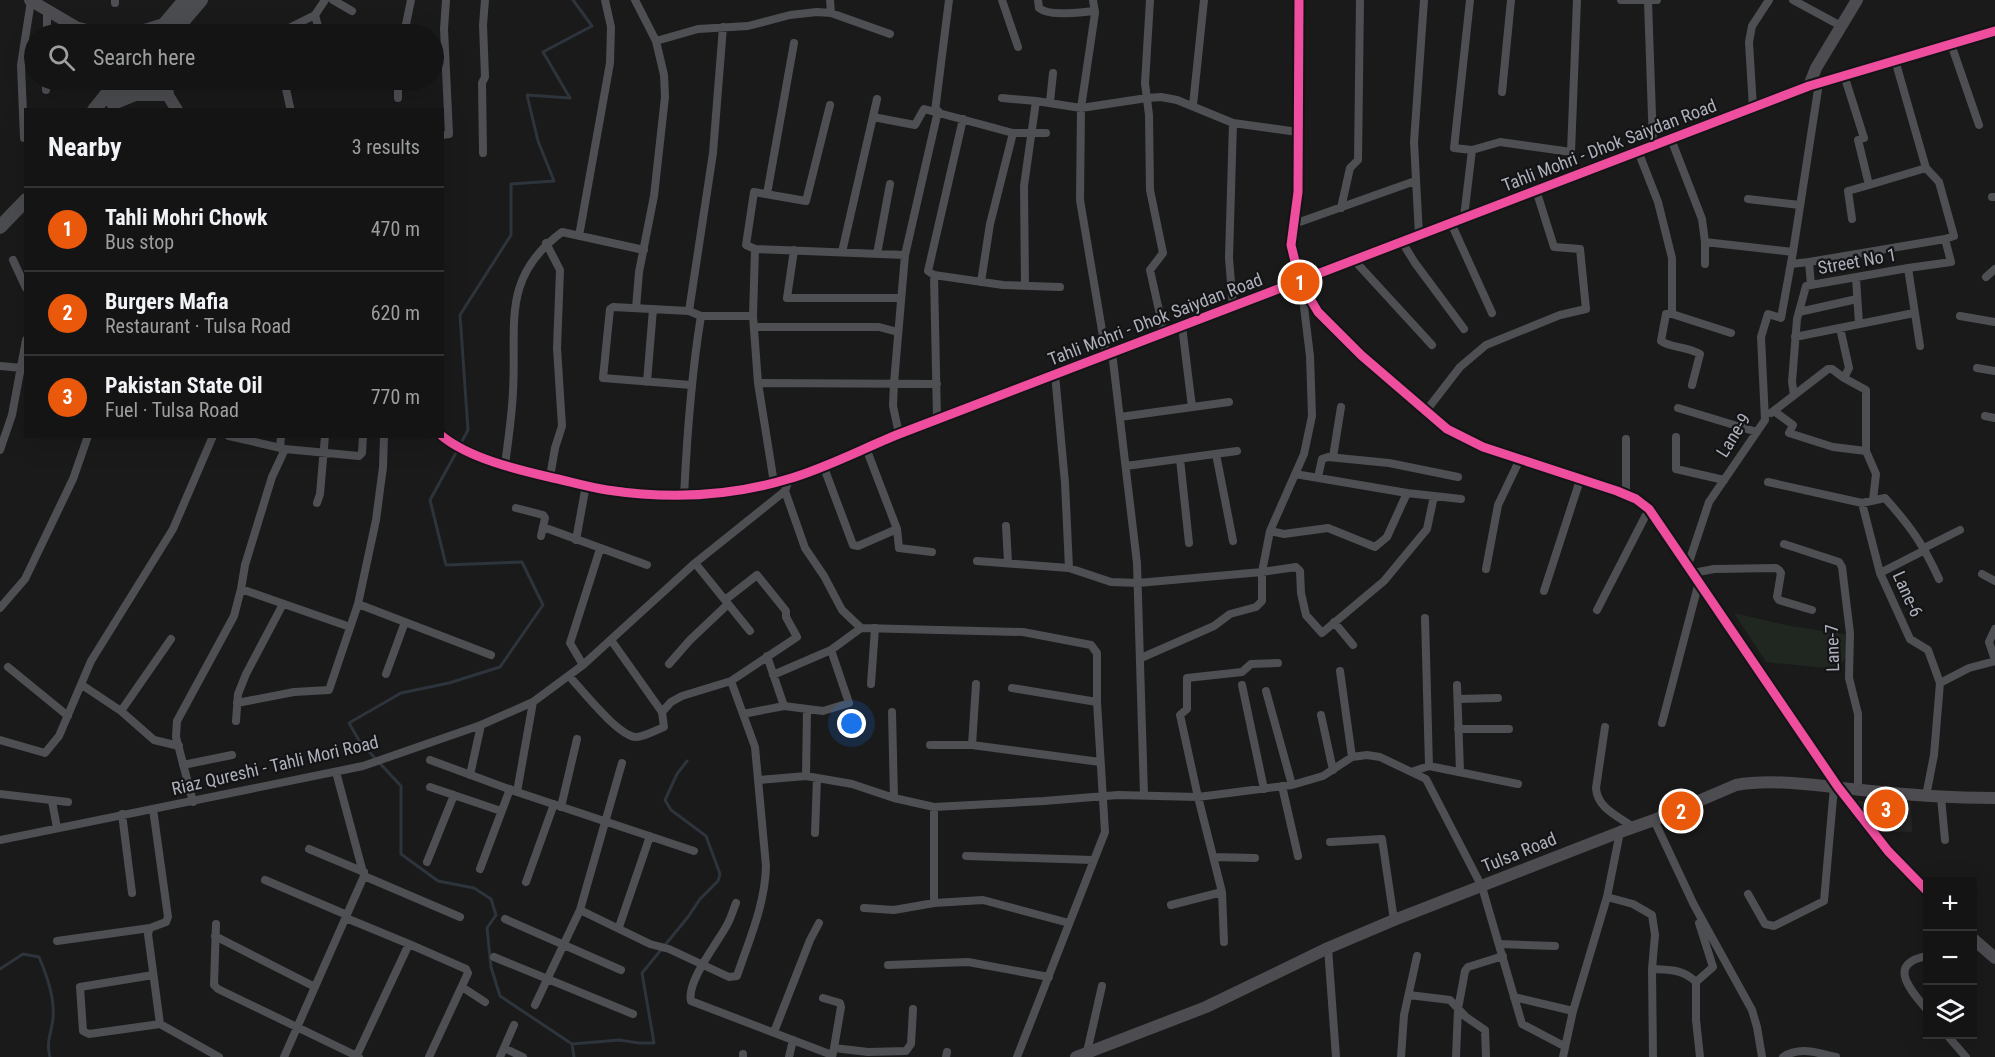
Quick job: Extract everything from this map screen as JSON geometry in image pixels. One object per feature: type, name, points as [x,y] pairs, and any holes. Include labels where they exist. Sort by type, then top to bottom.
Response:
[{"type":"main road","points":[[173,24],[185,0]]},
{"type":"main road","points":[[177,24],[201,0]]},
{"type":"main road","points":[[109,102],[122,90]]},
{"type":"main road","points":[[109,102],[135,94],[166,94],[165,90]]},
{"type":"main road","points":[[0,227],[24,202]]},
{"type":"main road","points":[[0,239],[24,214]]},
{"type":"street","points":[[27,24],[30,0],[68,24]]},
{"type":"street","points":[[297,24],[315,15],[325,0]]},
{"type":"street","points":[[333,0],[352,11]]},
{"type":"street","points":[[406,24],[411,0]]},
{"type":"street","points":[[444,135],[449,134],[444,29],[446,0]]},
{"type":"street","points":[[483,153],[484,0]]},
{"type":"street","points":[[579,236],[610,63],[611,27],[605,0]]},
{"type":"street","points":[[634,0],[656,41],[664,75],[665,97],[654,196],[639,272],[636,308]]},
{"type":"street","points":[[830,0],[831,13]]},
{"type":"street","points":[[899,434],[893,406],[905,255],[936,111],[949,0]]},
{"type":"street","points":[[1002,0],[1018,47]]},
{"type":"street","points":[[1038,0],[1039,8],[1043,12],[1095,11]]},
{"type":"street","points":[[1093,0],[1095,11],[1082,108],[1080,200],[1109,353],[1126,466],[1138,583],[1144,795]]},
{"type":"street","points":[[1150,0],[1145,83],[1150,190],[1163,253],[1150,270],[1164,333]]},
{"type":"street","points":[[1193,105],[1204,0]]},
{"type":"street","points":[[1299,0],[1298,192],[1291,245],[1300,282],[1318,312],[1361,355],[1447,429],[1483,447],[1626,495],[1649,509],[1836,787],[1888,851],[1923,887]]},
{"type":"street","points":[[1341,208],[1350,168],[1358,160],[1360,0]]},
{"type":"street","points":[[1419,235],[1414,142],[1424,0]]},
{"type":"street","points":[[1470,0],[1454,148],[1472,150],[1500,142],[1571,152],[1577,0]]},
{"type":"street","points":[[1502,92],[1511,0]]},
{"type":"street","points":[[1621,0],[1653,1],[1653,145]]},
{"type":"street","points":[[1753,108],[1749,42],[1752,26],[1769,0]]},
{"type":"street","points":[[1793,0],[1841,26]]},
{"type":"street","points":[[1857,0],[1816,68],[1791,264],[1954,236],[1939,182],[1926,168],[1895,60]]},
{"type":"street","points":[[47,11],[47,24]]},
{"type":"street","points":[[656,41],[698,29],[748,26],[808,13],[831,13],[890,34]]},
{"type":"street","points":[[315,15],[317,24]]},
{"type":"street","points":[[689,311],[713,153],[723,27]]},
{"type":"street","name":"Tahli Mohri - Dhok Saiydan Road","points":[[446,439],[486,459],[607,490],[684,496],[708,495],[774,483],[787,485],[823,465],[937,419],[1814,84],[1994,33]]},
{"type":"street","points":[[24,43],[21,65],[24,138]]},
{"type":"street","points":[[767,194],[794,43]]},
{"type":"street","points":[[1951,44],[1965,91],[1979,125]]},
{"type":"street","points":[[1050,102],[1053,73]]},
{"type":"street","points":[[1844,75],[1864,138],[1857,140],[1869,185]]},
{"type":"street","points":[[161,90],[176,108]]},
{"type":"street","points":[[287,90],[290,107]]},
{"type":"street","points":[[398,90],[398,98]]},
{"type":"street","points":[[1002,98],[1050,102],[1082,108],[1147,98],[1177,100],[1233,123],[1298,132]]},
{"type":"street","points":[[842,252],[878,99]]},
{"type":"street","points":[[1025,285],[1024,186],[1036,101]]},
{"type":"street","points":[[830,105],[806,201],[754,192],[746,245],[755,249],[905,255]]},
{"type":"street","points":[[873,117],[915,125],[924,109],[1012,133],[1046,133]]},
{"type":"street","points":[[963,119],[928,272],[934,275],[981,282],[1060,287]]},
{"type":"street","points":[[1233,123],[1229,258],[1233,307]]},
{"type":"street","points":[[981,282],[990,224],[1012,133]]},
{"type":"street","points":[[1671,139],[1702,219],[1705,264]]},
{"type":"street","points":[[1464,217],[1472,150]]},
{"type":"street","points":[[1638,151],[1658,202],[1672,258],[1672,314]]},
{"type":"street","points":[[1852,219],[1848,191],[1926,168]]},
{"type":"street","points":[[1294,224],[1415,182]]},
{"type":"street","points":[[877,254],[890,184]]},
{"type":"street","points":[[1426,411],[1460,367],[1486,345],[1560,315],[1586,309],[1580,249],[1554,247],[1536,190]]},
{"type":"street","points":[[1748,199],[1800,205]]},
{"type":"street","points":[[1451,223],[1492,313]]},
{"type":"street","points":[[505,465],[513,391],[514,306],[517,290],[533,260],[546,243],[562,232],[644,250]]},
{"type":"street","name":"Street No 1","points":[[1811,285],[1951,262],[1945,239]]},
{"type":"street","points":[[1402,242],[1464,329]]},
{"type":"street","points":[[1705,242],[1793,252]]},
{"type":"street","points":[[546,243],[560,270],[557,348],[562,426],[550,477]]},
{"type":"street","points":[[755,249],[753,316],[758,383],[774,483]]},
{"type":"street","points":[[794,250],[787,298],[901,298]]},
{"type":"street","points":[[13,260],[24,284]]},
{"type":"street","points":[[1354,260],[1432,345]]},
{"type":"street","points":[[1794,395],[1792,382],[1795,337],[1806,286],[1811,285],[1809,262]]},
{"type":"street","name":"Lane-9","points":[[1688,565],[1709,502],[1765,420],[1761,337],[1768,314],[1781,318],[1791,264]]},
{"type":"street","points":[[1908,268],[1920,346]]},
{"type":"street","points":[[1986,278],[1995,269]]},
{"type":"street","points":[[934,275],[937,419]]},
{"type":"street","points":[[1856,278],[1859,324]]},
{"type":"street","points":[[1141,658],[1214,626],[1230,614],[1256,607],[1262,601],[1262,572],[1270,531],[1304,454],[1312,416],[1310,356],[1304,308],[1307,294]]},
{"type":"street","points":[[1799,312],[1857,299]]},
{"type":"street","points":[[691,385],[605,380],[603,377],[610,309],[613,307],[689,311],[701,316],[753,316]]},
{"type":"street","points":[[646,382],[652,309]]},
{"type":"street","points":[[1795,337],[1914,313]]},
{"type":"street","points":[[1692,385],[1700,354],[1692,349],[1667,345],[1661,341],[1666,314],[1731,333]]},
{"type":"street","points":[[684,496],[691,385],[701,316]]},
{"type":"street","points":[[1960,316],[1995,322]]},
{"type":"street","points":[[1182,326],[1192,407]]},
{"type":"street","points":[[754,327],[879,327],[898,332]]},
{"type":"street","points":[[1840,328],[1849,368],[1844,378]]},
{"type":"street","points":[[0,447],[12,416],[24,354]]},
{"type":"street","points":[[0,366],[22,368]]},
{"type":"street","points":[[1977,368],[1995,370]]},
{"type":"street","points":[[1765,420],[1828,369],[1832,369],[1866,390],[1866,451],[1876,474],[1873,500]]},
{"type":"street","points":[[1055,374],[1070,568]]},
{"type":"street","points":[[758,383],[937,384]]},
{"type":"street","points":[[1120,417],[1229,402]]},
{"type":"street","points":[[1333,457],[1341,407]]},
{"type":"street","points":[[1678,408],[1756,432]]},
{"type":"street","points":[[1774,411],[1794,425],[1790,433],[1833,447],[1866,451]]},
{"type":"street","points":[[1985,416],[1995,418]]},
{"type":"street","points":[[1676,437],[1676,469],[1724,480]]},
{"type":"street","points":[[0,608],[25,579],[73,479],[87,438]]},
{"type":"street","points":[[0,740],[45,753],[59,736],[91,661],[173,530],[212,438]]},
{"type":"street","points":[[239,438],[283,448],[359,456],[362,453],[363,438]]},
{"type":"street","points":[[193,802],[176,737],[177,722],[234,616],[245,565],[283,448],[281,438]]},
{"type":"street","points":[[317,503],[320,494],[325,438]]},
{"type":"street","points":[[237,703],[294,692],[329,690],[358,604],[376,520],[383,467],[384,438]]},
{"type":"street","points":[[1626,439],[1626,495]]},
{"type":"street","points":[[866,448],[897,529],[899,548],[932,552]]},
{"type":"street","points":[[1126,466],[1237,451]]},
{"type":"street","points":[[1216,454],[1233,541]]},
{"type":"street","points":[[1318,477],[1324,457],[1389,463],[1458,477]]},
{"type":"street","points":[[1180,459],[1189,543]]},
{"type":"street","points":[[1486,569],[1497,505],[1520,459]]},
{"type":"street","points":[[823,465],[853,545],[858,546],[897,529]]},
{"type":"street","points":[[1295,474],[1407,494],[1461,499]]},
{"type":"street","points":[[1544,591],[1580,480]]},
{"type":"street","points":[[1768,482],[1862,503],[1885,498],[1912,528],[1939,579]]},
{"type":"street","points":[[576,540],[586,485]]},
{"type":"street","points":[[787,485],[805,548],[824,576],[842,610],[861,628]]},
{"type":"street","name":"Riaz Qureshi - Tahli Mori Road","points":[[0,840],[363,766],[481,725],[533,702],[583,665],[695,563],[787,485]]},
{"type":"street","points":[[1270,531],[1284,534],[1328,528],[1375,547],[1387,537],[1407,494]]},
{"type":"street","points":[[977,561],[1070,568],[1111,582],[1138,583],[1296,567],[1300,571],[1301,593],[1306,615],[1322,633],[1384,581],[1430,521],[1434,496]]},
{"type":"street","name":"Lane-6","points":[[1862,503],[1880,573],[1910,639],[1928,650],[1940,683],[1934,755],[1926,796]]},
{"type":"street","points":[[516,508],[543,515],[545,518],[542,531],[576,540],[647,566]]},
{"type":"street","points":[[1597,610],[1649,509]]},
{"type":"street","points":[[1006,526],[1008,562]]},
{"type":"street","points":[[1880,573],[1960,530]]},
{"type":"street","name":"Lane-7","points":[[1784,544],[1839,562],[1842,567],[1850,633],[1850,678],[1858,714],[1858,790]]},
{"type":"street","points":[[583,665],[570,643],[600,549]]},
{"type":"street","points":[[695,563],[750,631]]},
{"type":"street","points":[[1693,573],[1714,569],[1776,568],[1781,573],[1777,597],[1779,600],[1812,610]]},
{"type":"street","points":[[1982,574],[1995,581]]},
{"type":"street","points":[[662,712],[671,702],[682,696],[731,681],[797,637],[786,617],[786,611],[757,575],[727,602],[669,664]]},
{"type":"street","points":[[1662,723],[1699,582]]},
{"type":"street","points":[[241,590],[350,627]]},
{"type":"street","points":[[236,722],[238,694],[283,604]]},
{"type":"street","points":[[358,604],[490,655]]},
{"type":"street","points":[[1425,618],[1429,766]]},
{"type":"street","points":[[386,674],[405,622]]},
{"type":"street","points":[[1334,622],[1353,645]]},
{"type":"street","points":[[773,675],[831,650],[861,628],[1023,632],[1091,645],[1097,653],[1097,702],[1105,832],[1017,1057]]},
{"type":"street","points":[[871,684],[874,628]]},
{"type":"street","points":[[1940,683],[1969,668],[1995,660],[1989,642],[1995,629]]},
{"type":"street","points":[[121,711],[171,639]]},
{"type":"street","points":[[569,676],[598,710],[628,734],[636,737],[642,736],[664,727],[662,712],[611,640]]},
{"type":"street","points":[[743,714],[784,706],[824,711],[849,703],[831,650]]},
{"type":"street","points":[[767,656],[784,706]]},
{"type":"street","points":[[1224,942],[1222,892],[1197,797],[1180,715],[1187,709],[1187,678],[1242,672],[1251,664],[1278,663]]},
{"type":"street","points":[[8,667],[68,716]]},
{"type":"street","points":[[1340,671],[1352,757]]},
{"type":"street","points":[[580,910],[650,944],[669,949],[729,977],[737,976],[759,913],[766,866],[755,747],[731,681]]},
{"type":"street","points":[[972,745],[976,684]]},
{"type":"street","points":[[82,685],[121,711],[154,740],[178,746]]},
{"type":"street","points":[[1242,685],[1264,789]]},
{"type":"street","points":[[1457,685],[1460,772]]},
{"type":"street","points":[[1012,688],[1097,702]]},
{"type":"street","points":[[1266,691],[1292,785]]},
{"type":"street","points":[[1458,699],[1498,698]]},
{"type":"street","points":[[480,869],[501,811],[514,790],[533,702]]},
{"type":"street","points":[[807,710],[807,776]]},
{"type":"street","points":[[892,712],[894,798]]},
{"type":"street","points":[[1321,716],[1333,770]]},
{"type":"street","points":[[470,775],[481,725]]},
{"type":"street","points":[[1605,727],[1596,797],[1600,804],[1633,827]]},
{"type":"street","points":[[1458,729],[1509,729]]},
{"type":"street","points":[[526,882],[558,805],[578,739]]},
{"type":"street","points":[[930,745],[972,745],[1100,762]]},
{"type":"street","points":[[183,765],[232,755]]},
{"type":"street","points":[[759,780],[807,776],[852,784],[894,798],[934,807],[1104,796],[1197,797],[1292,785],[1323,776],[1352,757],[1367,755],[1380,757],[1426,778],[1482,886],[1522,1024],[1564,1046]]},
{"type":"street","points":[[430,760],[694,851]]},
{"type":"street","points":[[535,1005],[580,910],[621,763]]},
{"type":"street","points":[[1414,771],[1429,766],[1518,784]]},
{"type":"street","points":[[284,1057],[364,874],[336,772]]},
{"type":"street","points":[[815,833],[817,778]]},
{"type":"street","name":"Tulsa Road","points":[[1082,1055],[1206,1006],[1394,920],[1654,820],[1736,785],[1749,782],[1941,797],[1995,798]]},
{"type":"street","points":[[1282,786],[1299,856]]},
{"type":"street","points":[[430,787],[501,811]]},
{"type":"street","points":[[1748,894],[1765,924],[1769,926],[1774,926],[1824,901],[1836,787]]},
{"type":"street","points":[[0,794],[68,802]]},
{"type":"street","points":[[427,862],[454,795]]},
{"type":"street","points":[[1941,797],[1945,840]]},
{"type":"street","points":[[52,801],[57,828]]},
{"type":"street","points":[[934,807],[934,903]]},
{"type":"street","points":[[57,941],[150,928],[166,922],[168,917],[153,809]]},
{"type":"street","points":[[122,814],[132,893]]},
{"type":"street","points":[[1654,820],[1694,905],[1752,1010],[1762,1057]]},
{"type":"street","points":[[1563,1057],[1573,1011],[1607,897],[1620,832]]},
{"type":"street","points":[[618,927],[650,836]]},
{"type":"street","points":[[1330,842],[1382,838],[1394,920]]},
{"type":"street","points":[[309,849],[460,917]]},
{"type":"street","points":[[966,856],[1093,860]]},
{"type":"street","points":[[1214,857],[1255,858]]},
{"type":"street","points":[[265,880],[466,969],[468,976],[429,1057]]},
{"type":"street","points":[[1170,905],[1222,892]]},
{"type":"street","points":[[1607,897],[1633,904],[1652,915],[1656,935],[1652,969],[1653,1057]]},
{"type":"street","points":[[864,908],[894,910],[934,903],[983,900],[1069,923]]},
{"type":"street","points":[[736,903],[727,925],[703,966],[690,995],[691,1001],[832,1053],[901,1053],[909,1048],[913,1009]]},
{"type":"street","points":[[1694,905],[1713,967],[1696,982]]},
{"type":"street","points":[[505,919],[621,970]]},
{"type":"street","points":[[774,1032],[810,940],[819,923]]},
{"type":"street","points":[[216,924],[214,985],[357,1057],[409,944]]},
{"type":"street","points":[[150,928],[148,934],[160,1024]]},
{"type":"street","points":[[215,936],[315,987]]},
{"type":"street","points":[[1499,944],[1555,946]]},
{"type":"street","points":[[1329,948],[1336,1057]]},
{"type":"street","points":[[1977,949],[1995,957]]},
{"type":"street","points":[[1401,1057],[1402,1028],[1417,956]]},
{"type":"street","points":[[1456,1057],[1458,1009],[1465,971],[1468,967],[1503,956]]},
{"type":"street","points":[[494,957],[633,1014]]},
{"type":"street","points":[[1923,957],[1910,960],[1904,970],[1912,991],[1923,1005]]},
{"type":"street","points":[[888,965],[968,962],[1049,977]]},
{"type":"street","points":[[1652,969],[1689,974],[1696,982],[1696,1020],[1700,1057]]},
{"type":"street","points":[[153,975],[80,987],[83,1031],[89,1034],[160,1024],[219,1057]]},
{"type":"street","points":[[1082,1055],[1102,986]]},
{"type":"street","points":[[462,987],[485,1002]]},
{"type":"street","points":[[1410,995],[1450,1000],[1467,1017],[1485,1030],[1486,1057]]},
{"type":"street","points":[[1514,997],[1573,1011]]},
{"type":"street","points":[[823,998],[840,1003],[841,1007],[832,1053]]},
{"type":"street","points":[[514,1025],[502,1053],[523,1057]]},
{"type":"street","points":[[1950,1039],[1966,1057]]},
{"type":"street","points":[[789,1057],[794,1040]]},
{"type":"street","points":[[1783,1057],[1792,1051],[1802,1050],[1836,1057]]},
{"type":"shaded area","points":[[1734,613],[1790,626],[1850,635],[1850,654],[1835,669],[1766,662]]},
{"type":"shaded area","points":[[1856,801],[1911,802],[1912,832],[1877,831]]},
{"type":"waterway","points":[[460,445],[468,430],[460,315],[511,235],[511,184],[554,181],[538,141],[527,95],[570,98],[543,52],[592,26],[573,0]]},
{"type":"waterway","points":[[457,451],[430,500],[446,565],[522,562],[543,605],[500,667],[449,683],[401,693],[349,723],[360,742],[401,786],[401,854],[438,881],[474,888],[491,899],[496,915],[487,928],[491,967],[500,996],[572,1044],[574,1057]]},
{"type":"waterway","points":[[572,1044],[619,1040],[654,1043],[642,973],[700,899],[718,881],[720,874],[706,836],[671,810],[665,800],[677,774],[687,761]]},
{"type":"waterway","points":[[0,969],[23,954],[39,957],[53,1003],[50,1057]]},
{"type":"cycle path","points":[[1299,0],[1298,192],[1291,245],[1300,282],[1318,312],[1361,355],[1447,429],[1483,447],[1617,491],[1636,499],[1649,509],[1838,787],[1888,851],[1923,887]]},
{"type":"cycle path","points":[[444,437],[465,451],[493,462],[607,490],[652,495],[698,495],[766,485],[816,470],[899,434],[1809,86],[1995,31]]},
{"type":"place","name":"Tahli Mohri Chowk","points":[[1300,282]]},
{"type":"place","name":"Pakistan State Oil","points":[[1886,809]]},
{"type":"place","name":"Burgers Mafia","points":[[1681,811]]}]
